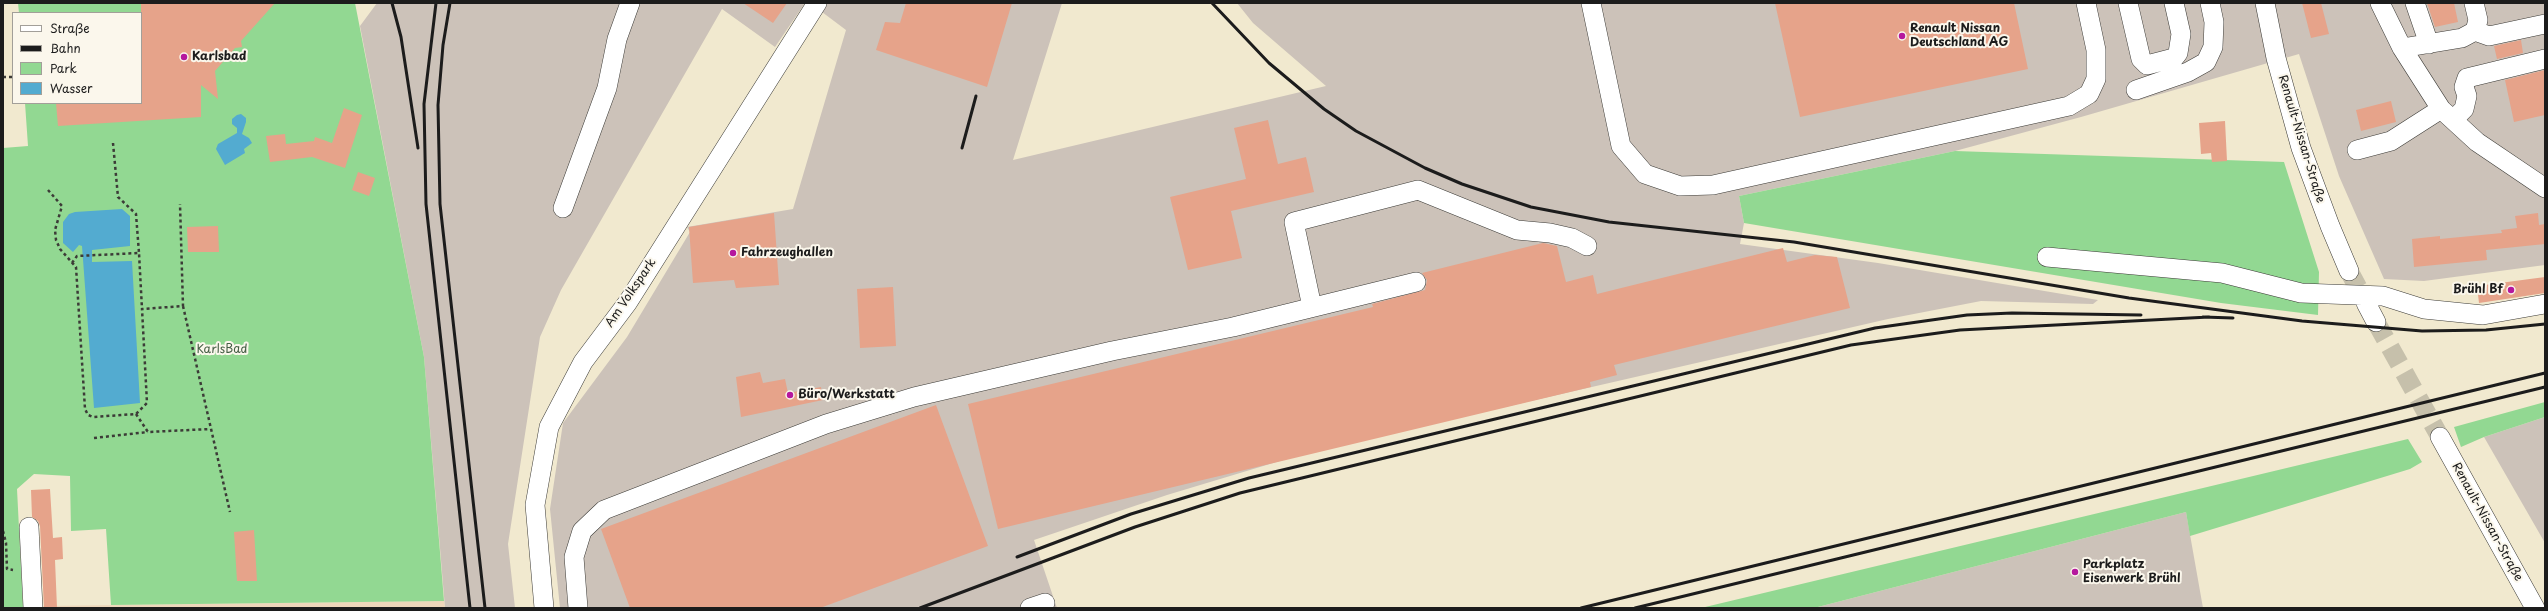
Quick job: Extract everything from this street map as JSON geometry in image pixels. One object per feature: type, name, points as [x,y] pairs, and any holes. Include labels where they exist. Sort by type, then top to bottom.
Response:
[{"type":"street","points":[[563,208],[608,88],[617,39],[630,3]]},
{"type":"street","points":[[1591,3],[1621,146],[1645,174],[1680,186],[1713,185],[2069,106],[2089,94],[2096,79],[2096,50],[2086,3]]},
{"type":"street","points":[[2128,3],[2141,59],[2148,65],[2174,58],[2178,53],[2181,34],[2174,3]]},
{"type":"street","points":[[2136,90],[2188,72],[2206,62],[2213,47],[2214,22],[2210,3]]},
{"type":"street","name":"Renault-Nissan-Straße","points":[[2265,3],[2276,58],[2301,148],[2324,212],[2349,270]]},
{"type":"street","points":[[2380,3],[2402,48],[2447,115],[2477,142],[2545,188]]},
{"type":"street","points":[[2416,3],[2429,44]]},
{"type":"street","points":[[2474,3],[2478,20],[2476,31]]},
{"type":"street","name":"Am Volkspark","points":[[544,608],[535,505],[549,427],[583,362],[628,302],[714,177],[816,5]]},
{"type":"street","points":[[2402,48],[2462,38],[2476,31],[2489,36],[2545,24]]},
{"type":"street","points":[[2357,150],[2391,142],[2447,115],[2464,109],[2467,96],[2464,87],[2468,78],[2545,59]]},
{"type":"street","points":[[1312,308],[1294,222],[1418,190],[1517,230],[1550,233],[1572,238],[1587,246]]},
{"type":"street","points":[[2047,256],[2222,273],[2301,293],[2383,296],[2424,309],[2483,315],[2545,304]]},
{"type":"street","points":[[578,608],[574,557],[582,531],[604,510],[826,424],[914,397],[1312,308],[1416,282]]},
{"type":"street","points":[[2366,303],[2376,322]]},
{"type":"street","name":"Renault-Nissan-Straße","points":[[2440,437],[2535,608]]},
{"type":"street","points":[[29,528],[33,608]]},
{"type":"path","points":[[48,190],[62,206],[55,230],[56,240],[76,267],[85,409],[88,415],[93,417],[136,414],[147,403],[148,392],[136,214],[118,198],[113,143]]},
{"type":"path","points":[[180,204],[183,306],[230,512]]},
{"type":"path","points":[[72,263],[79,256],[139,253]]},
{"type":"path","points":[[142,309],[183,306]]},
{"type":"path","points":[[136,414],[148,432]]},
{"type":"path","points":[[94,438],[148,432],[210,429]]},
{"type":"shaded area","points":[[377,3],[805,3],[775,47],[722,9],[561,290],[540,337],[508,544],[515,608],[445,608],[424,357],[360,26]]},
{"type":"shaded area","points":[[810,3],[1062,3],[1013,160],[1326,86],[1253,23],[1237,3],[2545,3],[2545,265],[2424,281],[2384,279],[2339,176],[2299,54],[2081,117],[1955,151],[1739,196],[1744,223],[1740,244],[1878,263],[2098,300],[2093,304],[1981,301],[1888,319],[1313,451],[1167,495],[1034,540],[1057,608],[560,608],[550,509],[563,423],[627,337],[690,232],[687,227],[793,209],[846,30]]},
{"type":"shaded area","points":[[2545,417],[2545,543],[2484,437]]},
{"type":"shaded area","name":"Parkplatz Eisenwerk Brühl","points":[[2186,512],[2203,608],[1814,608]]},
{"type":"shaded area","points":[[444,601],[445,608],[42,608],[41,606]]},
{"type":"green space","name":"KarlsBad","points":[[18,3],[355,3],[424,357],[444,601],[111,605],[106,529],[71,531],[70,476],[34,474],[17,489],[23,608],[3,608],[3,148],[28,146],[25,104],[142,104],[142,12],[19,12]]},
{"type":"green space","points":[[1955,151],[2284,162],[2319,272],[2318,315],[2221,303],[1744,223],[1739,196]]},
{"type":"green space","points":[[2545,402],[2545,417],[2484,437],[2461,447],[2454,427]]},
{"type":"green space","points":[[2408,439],[2422,462],[2410,469],[2190,536],[2186,512],[1814,608],[1701,608]]},
{"type":"water","points":[[241,114],[246,118],[242,134],[249,138],[252,143],[244,149],[245,153],[225,165],[216,149],[218,144],[237,133],[237,128],[232,124],[232,119]]},
{"type":"water","points":[[122,209],[130,216],[130,246],[92,250],[92,262],[132,261],[140,403],[94,408],[82,246],[79,245],[73,252],[63,243],[63,222],[69,214],[75,212]]},
{"type":"building","name":"Karlsbad","points":[[141,3],[275,3],[241,41],[242,47],[235,48],[215,71],[218,99],[201,85],[201,117],[58,126],[56,104],[142,104]]},
{"type":"building","points":[[743,3],[787,3],[773,23]]},
{"type":"building","points":[[906,3],[1012,3],[987,87],[876,50],[885,22],[900,23]]},
{"type":"building","name":"Renault Nissan Deutschland AG","points":[[1775,3],[2014,3],[2028,69],[1800,117]]},
{"type":"building","points":[[2302,3],[2321,3],[2329,34],[2311,38]]},
{"type":"building","points":[[2427,3],[2454,3],[2458,22],[2435,27]]},
{"type":"building","points":[[2521,40],[2523,53],[2497,59],[2494,46]]},
{"type":"building","points":[[2545,70],[2545,115],[2514,122],[2505,80]]},
{"type":"building","points":[[2391,101],[2396,122],[2361,131],[2356,110]]},
{"type":"building","points":[[344,108],[362,115],[345,168],[312,157],[270,162],[266,136],[285,134],[286,144],[314,141],[315,137],[332,143]]},
{"type":"building","points":[[1268,120],[1278,164],[1306,157],[1314,192],[1231,211],[1242,258],[1188,270],[1170,197],[1246,179],[1234,128]]},
{"type":"building","points":[[2225,121],[2227,161],[2212,162],[2211,153],[2201,154],[2199,123]]},
{"type":"building","points":[[358,172],[375,178],[369,196],[352,190]]},
{"type":"building","name":"Fahrzeughallen","points":[[774,213],[779,285],[736,288],[734,280],[693,283],[689,227]]},
{"type":"building","points":[[2538,213],[2539,225],[2545,224],[2545,244],[2486,250],[2487,260],[2414,267],[2412,239],[2440,236],[2440,239],[2502,233],[2501,230],[2517,228],[2515,216]]},
{"type":"building","points":[[218,226],[219,252],[188,252],[187,227]]},
{"type":"building","points":[[1543,243],[1557,246],[1566,282],[1593,275],[1597,294],[1783,248],[1787,262],[1815,255],[1837,257],[1850,308],[1614,365],[1617,375],[1590,382],[1591,387],[998,529],[968,404],[1373,307],[1372,304],[1425,290],[1427,280],[1422,273]]},
{"type":"building","name":"Brühl Bf","points":[[2545,277],[2545,293],[2479,303],[2477,286]]},
{"type":"building","points":[[893,287],[896,346],[860,348],[857,289]]},
{"type":"building","name":"Büro/Werkstatt","points":[[760,372],[763,383],[785,379],[788,393],[821,387],[823,400],[741,417],[736,377]]},
{"type":"building","points":[[936,405],[988,546],[820,608],[630,608],[601,529]]},
{"type":"building","points":[[50,489],[53,538],[62,537],[63,559],[55,560],[57,608],[44,608],[40,526],[38,521],[32,517],[31,490]]},
{"type":"building","points":[[254,530],[257,581],[237,581],[234,532]]},
{"type":"tunnel","points":[[2349,271],[2366,303]]},
{"type":"tunnel","points":[[2376,322],[2440,437]]},
{"type":"railway","points":[[392,3],[401,37],[418,148]]},
{"type":"railway","points":[[436,3],[424,104],[426,204],[470,608]]},
{"type":"railway","points":[[450,3],[443,45],[438,105],[440,204],[485,608]]},
{"type":"railway","points":[[1212,3],[1269,63],[1324,109],[1356,131],[1425,168],[1462,184],[1531,207],[1609,222],[1794,242],[2129,298],[2302,321],[2422,331],[2486,330],[2545,324]]},
{"type":"railway","points":[[962,148],[976,96]]},
{"type":"railway","points":[[1017,557],[1131,514],[1249,478],[1875,328],[1967,315],[2012,313],[2141,315]]},
{"type":"railway","points":[[2203,317],[2233,318]]},
{"type":"railway","points":[[920,608],[1135,527],[1240,493],[1851,345],[1960,330],[2209,317]]},
{"type":"railway","points":[[1581,608],[2545,373]]},
{"type":"railway","points":[[1635,608],[2545,387]]},
{"type":"place","name":"Renault Nissan Deutschland AG","points":[[1902,36]]},
{"type":"place","name":"Karlsbad","points":[[184,57]]},
{"type":"place","name":"Fahrzeughallen","points":[[733,253]]},
{"type":"place","name":"Brühl Bf","points":[[2511,290]]},
{"type":"place","name":"Büro/Werkstatt","points":[[790,395]]},
{"type":"place","name":"Parkplatz Eisenwerk Brühl","points":[[2075,572]]}]
